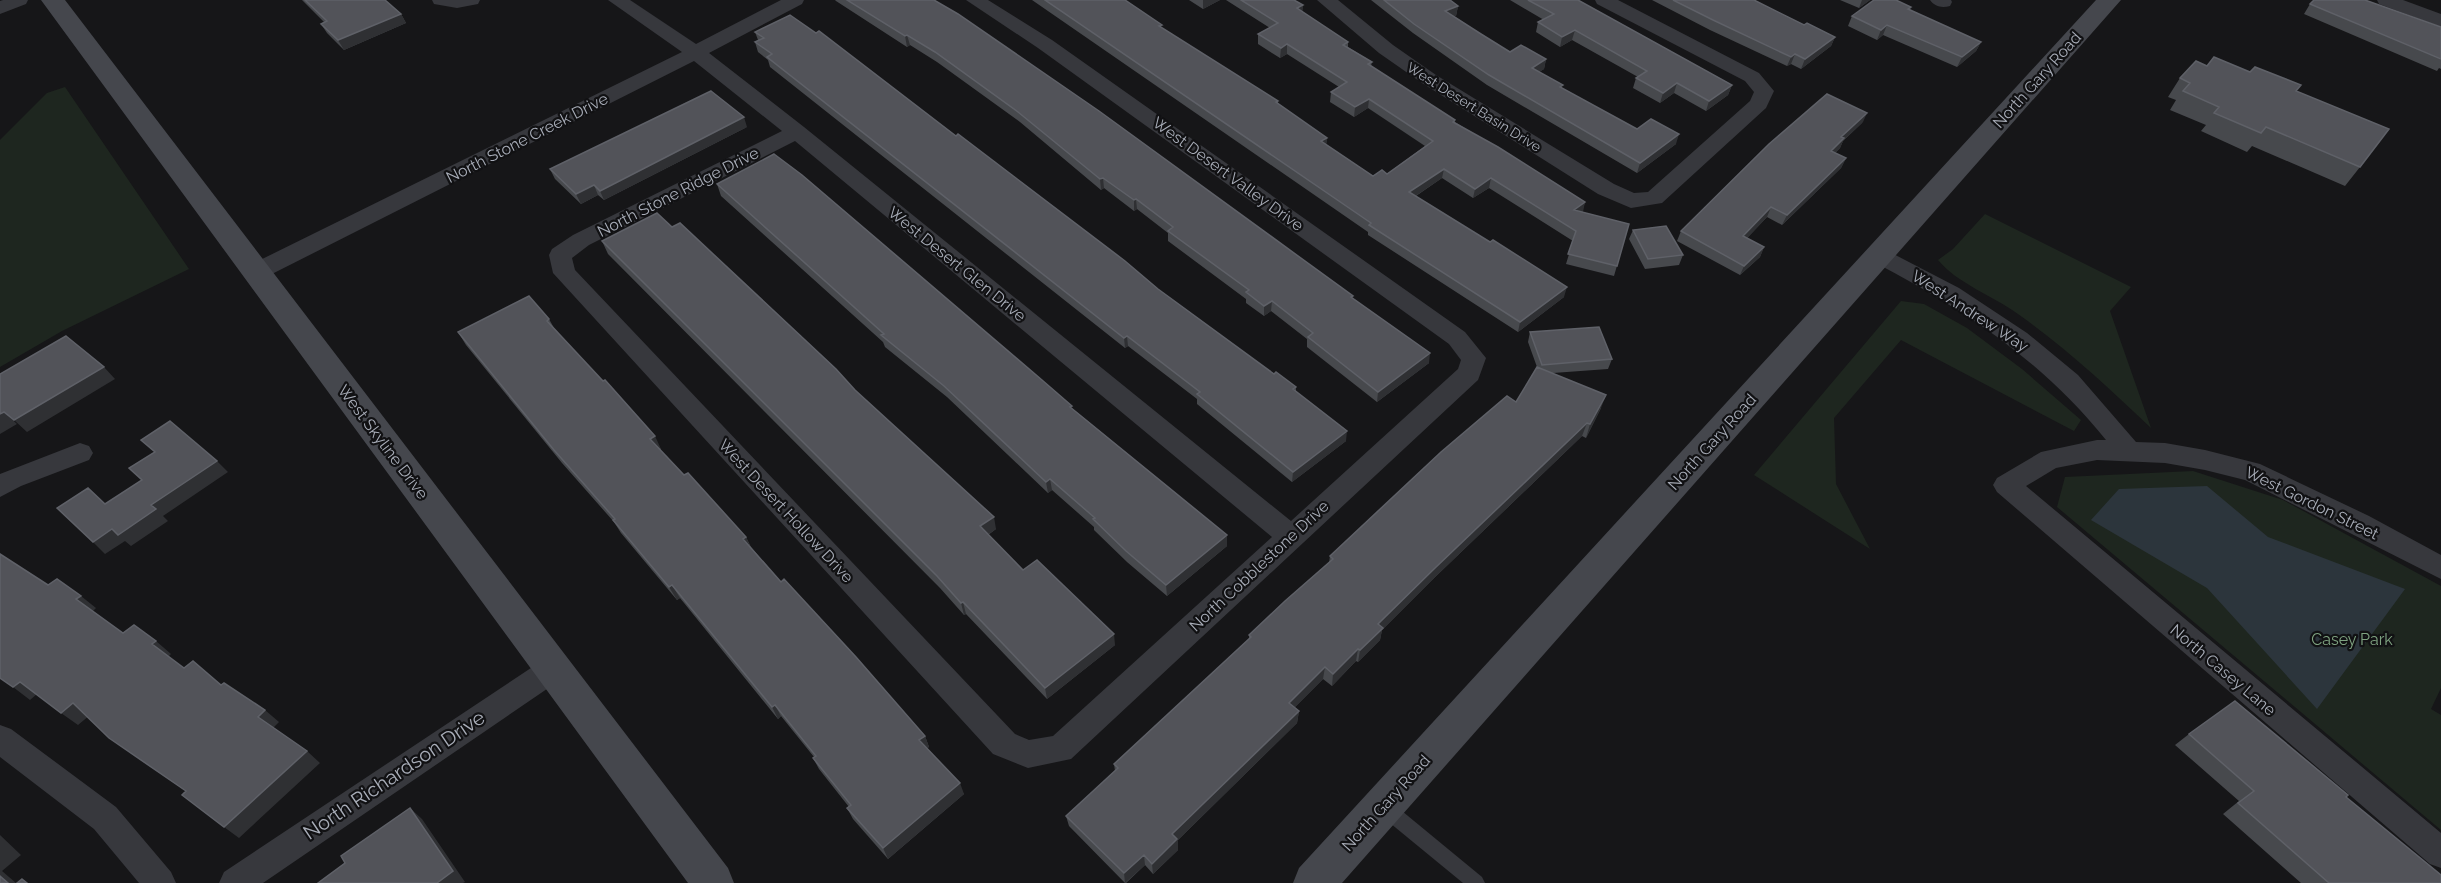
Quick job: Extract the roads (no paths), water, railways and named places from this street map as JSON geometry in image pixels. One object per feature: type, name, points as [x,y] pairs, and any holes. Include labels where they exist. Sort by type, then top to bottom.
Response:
[{"type":"street","points":[[0,8],[20,0]]},
{"type":"street","name":"West Skyline Drive","points":[[53,0],[713,883]]},
{"type":"street","points":[[441,0],[467,1]]},
{"type":"street","name":"West Desert Glen Drive","points":[[617,0],[695,52],[797,132],[1290,537]]},
{"type":"street","name":"North Stone Creek Drive","points":[[256,272],[433,185],[795,0]]},
{"type":"street","name":"West Desert Valley Drive","points":[[975,0],[1045,44],[1457,338],[1474,358]]},
{"type":"street","name":"West Desert Basin Drive","points":[[1326,0],[1386,49],[1429,79],[1606,189],[1631,201],[1654,198],[1760,105],[1764,91],[1752,77],[1604,0]]},
{"type":"street","name":"North Gary Road","points":[[1314,883],[2109,0]]},
{"type":"street","points":[[2386,0],[2441,21]]},
{"type":"street","name":"North Stone Ridge Drive","points":[[560,255],[581,240],[797,132]]},
{"type":"street","name":"West Desert Hollow Drive","points":[[560,255],[564,273],[1004,744],[1029,754]]},
{"type":"street","name":"West Andrew Way","points":[[1880,255],[1992,321],[2045,361],[2089,403],[2130,452]]},
{"type":"street","name":"North Cobblestone Drive","points":[[1029,754],[1060,749],[1469,374],[1474,358]]},
{"type":"street","name":"West Gordon Street","points":[[2006,485],[2050,459],[2097,450],[2165,453],[2251,471],[2360,524],[2441,568]]},
{"type":"street","points":[[0,487],[12,479],[80,453]]},
{"type":"street","name":"North Casey Lane","points":[[2006,485],[2441,853]]},
{"type":"street","name":"North Richardson Drive","points":[[235,883],[334,814],[553,669]]},
{"type":"street","points":[[0,739],[105,818],[160,883]]},
{"type":"lane","points":[[1383,806],[1476,883]]},
{"type":"park label","name":"Casey Park","points":[[2352,639]]}]
